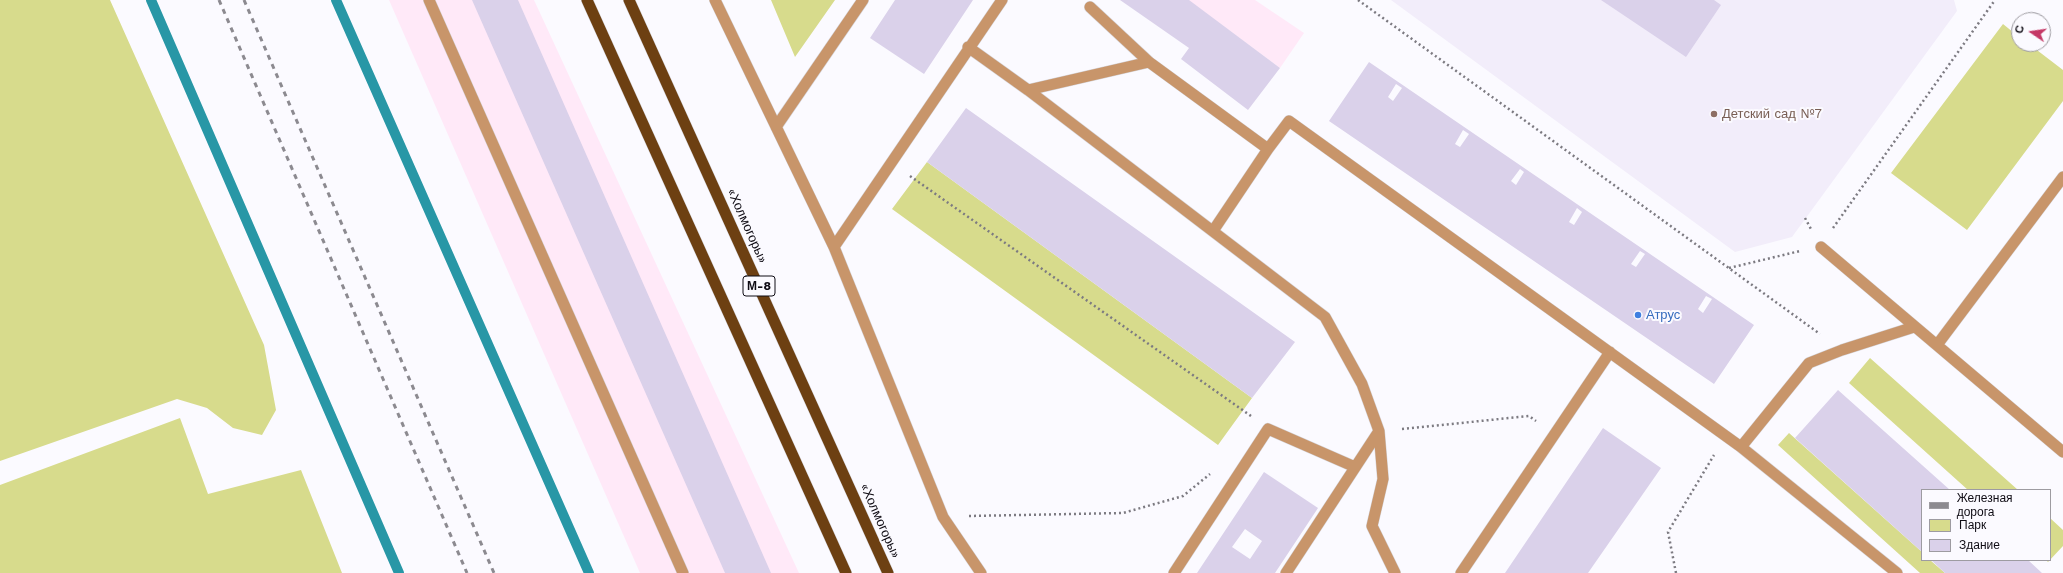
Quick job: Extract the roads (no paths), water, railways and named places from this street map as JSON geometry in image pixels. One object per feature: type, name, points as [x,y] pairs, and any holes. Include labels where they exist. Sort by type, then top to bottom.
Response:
[{"type":"highway","points":[[587,0],[846,573]]},
{"type":"highway","name":"«Холмогоры»","points":[[629,0],[888,573]]},
{"type":"lane","points":[[429,0],[683,573]]},
{"type":"lane","points":[[715,0],[834,247],[943,517],[981,573]]},
{"type":"lane","points":[[776,127],[863,0]]},
{"type":"lane","points":[[834,247],[968,47],[1002,0]]},
{"type":"lane","points":[[1090,6],[1149,62],[1268,149]]},
{"type":"lane","points":[[968,47],[1028,90],[1325,317],[1362,384],[1379,431],[1383,479],[1372,526],[1395,573]]},
{"type":"lane","points":[[1028,90],[1149,62]]},
{"type":"lane","points":[[1213,231],[1268,149],[1290,121],[1740,446],[1897,573]]},
{"type":"lane","points":[[1937,345],[2063,177]]},
{"type":"lane","points":[[1821,246],[1914,328],[1937,345],[2063,452]]},
{"type":"lane","points":[[1740,446],[1809,363],[1842,350],[1914,328]]},
{"type":"lane","points":[[1461,573],[1610,352]]},
{"type":"lane","points":[[1174,573],[1268,429],[1355,467]]},
{"type":"lane","points":[[1286,573],[1379,431]]},
{"type":"waterway","points":[[151,0],[399,573]]},
{"type":"waterway","points":[[336,0],[589,573]]},
{"type":"railway","points":[[219,0],[467,573]]},
{"type":"railway","points":[[244,0],[494,573]]},
{"type":"place","name":"Детский сад №7","points":[[1714,114]]},
{"type":"place","name":"Атрус","points":[[1638,315]]}]
